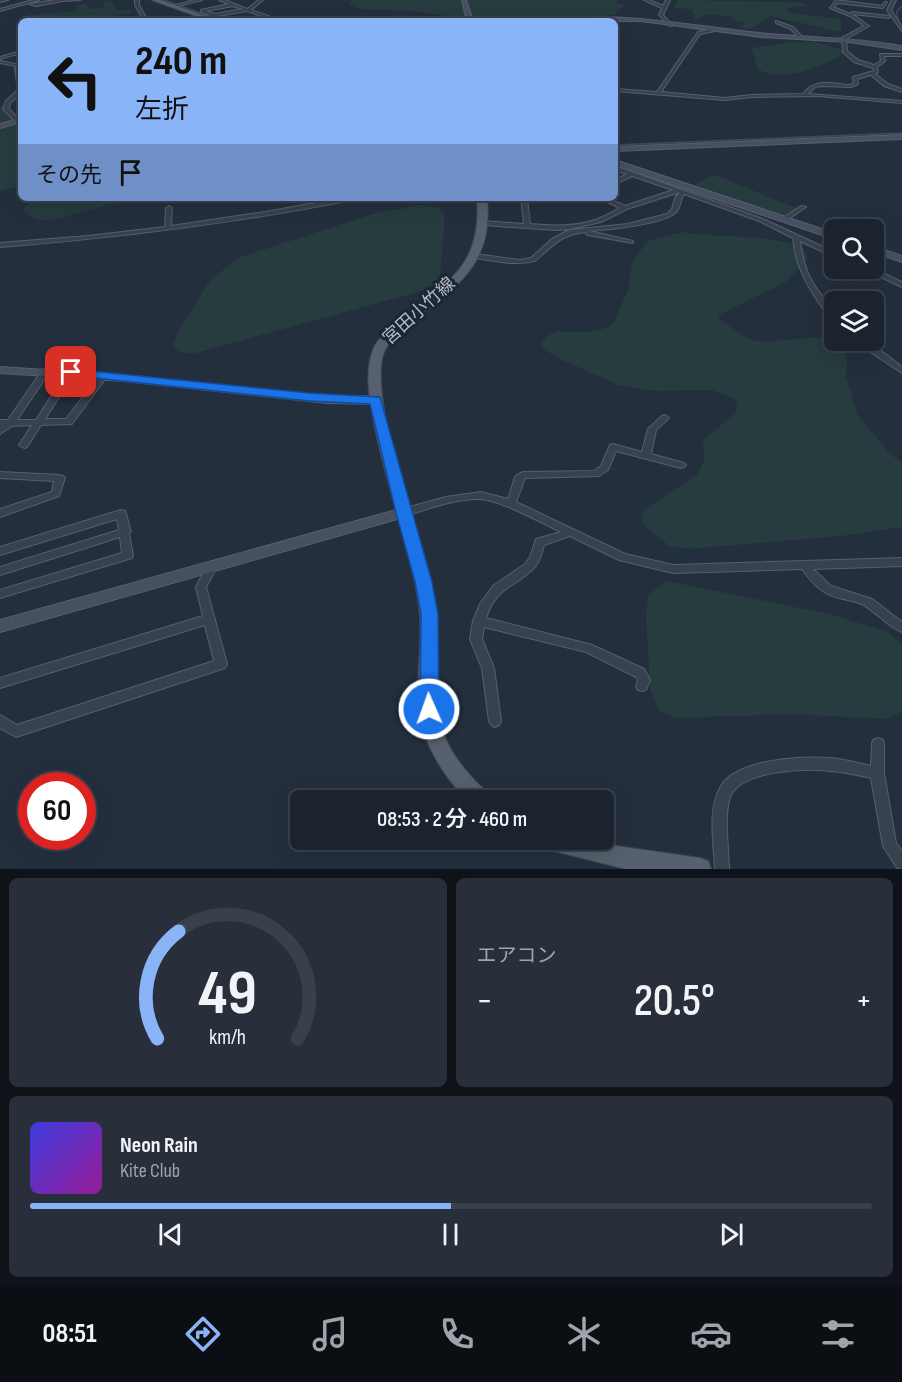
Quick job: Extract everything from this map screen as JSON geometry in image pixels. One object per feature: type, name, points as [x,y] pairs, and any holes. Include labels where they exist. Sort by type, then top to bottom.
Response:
[{"type":"main road","points":[[155,0],[212,17]]},
{"type":"main road","name":"宮田小竹線","points":[[472,790],[460,778],[441,747],[431,724],[428,694],[429,614],[424,582],[403,513],[375,400],[373,367],[379,348],[457,278],[475,256],[483,234],[482,201]]},
{"type":"main road","points":[[589,850],[616,857],[700,869]]},
{"type":"street","points":[[0,1],[6,0]]},
{"type":"street","points":[[0,10],[37,0]]},
{"type":"street","points":[[26,3],[36,5],[59,0],[78,0]]},
{"type":"street","points":[[137,0],[137,5],[144,18]]},
{"type":"street","points":[[177,5],[200,0]]},
{"type":"street","points":[[221,0],[269,18]]},
{"type":"street","points":[[235,4],[202,11],[212,17],[249,9],[261,0]]},
{"type":"street","points":[[464,0],[470,18]]},
{"type":"street","points":[[646,0],[663,7]]},
{"type":"street","points":[[668,0],[663,7],[662,18],[671,25]]},
{"type":"street","points":[[874,67],[850,57],[845,51],[844,38],[867,26],[856,18],[831,7],[836,2],[883,7],[891,3],[901,6]]},
{"type":"street","points":[[891,3],[889,10],[902,30]]},
{"type":"street","points":[[869,4],[874,9],[872,13]]},
{"type":"street","points":[[845,13],[872,13],[889,17],[856,18]]},
{"type":"street","points":[[618,19],[902,48]]},
{"type":"street","points":[[777,22],[792,28],[801,38]]},
{"type":"street","points":[[693,28],[699,33]]},
{"type":"street","points":[[658,92],[699,33],[713,30]]},
{"type":"street","points":[[0,60],[18,53]]},
{"type":"street","points":[[874,67],[883,61],[882,55],[902,54]]},
{"type":"street","points":[[0,60],[18,65]]},
{"type":"street","points":[[0,69],[18,66]]},
{"type":"street","points":[[873,74],[876,72],[874,67]]},
{"type":"street","points":[[805,95],[814,84],[851,86],[856,84],[855,78],[873,74]]},
{"type":"street","points":[[873,74],[886,85],[902,92]]},
{"type":"street","points":[[618,90],[725,99],[805,95],[848,96],[902,102]]},
{"type":"street","points":[[18,93],[8,102],[6,109],[18,120]]},
{"type":"street","points":[[0,126],[18,121]]},
{"type":"street","points":[[618,149],[902,137]]},
{"type":"street","points":[[618,163],[761,220],[824,251]]},
{"type":"street","points":[[618,169],[824,233]]},
{"type":"street","points":[[618,180],[631,174]]},
{"type":"street","points":[[565,228],[599,221],[626,208],[683,190]]},
{"type":"street","points":[[475,256],[526,261],[538,257],[559,237],[575,231],[628,226],[669,215],[675,210],[683,190]]},
{"type":"street","points":[[0,245],[168,228],[286,211],[337,201]]},
{"type":"street","points":[[524,201],[527,226]]},
{"type":"street","points":[[609,201],[626,208]]},
{"type":"street","points":[[168,208],[168,228]]},
{"type":"street","points":[[785,219],[801,208]]},
{"type":"street","points":[[483,223],[565,228],[631,242]]},
{"type":"street","points":[[796,238],[797,259],[804,277],[824,306]]},
{"type":"street","points":[[884,253],[902,259]]},
{"type":"street","points":[[884,277],[902,285]]},
{"type":"street","points":[[874,351],[902,371]]},
{"type":"street","points":[[0,369],[71,372],[309,397],[375,400]]},
{"type":"street","points":[[0,432],[11,422],[46,371]]},
{"type":"street","points":[[24,445],[71,372]]},
{"type":"street","points":[[0,423],[69,422],[104,375]]},
{"type":"street","points":[[646,456],[652,429],[665,418]]},
{"type":"street","points":[[511,504],[520,477],[523,475],[596,474],[605,468],[614,447],[681,465]]},
{"type":"street","points":[[0,475],[60,478],[56,494],[0,513]]},
{"type":"street","points":[[0,626],[466,496],[481,495],[511,504],[623,557],[673,569],[902,562]]},
{"type":"street","points":[[0,551],[121,514],[126,531],[128,555],[0,594]]},
{"type":"street","points":[[0,571],[126,531]]},
{"type":"street","points":[[495,721],[488,668],[476,639],[484,607],[497,589],[529,567],[535,558],[540,542],[569,533]]},
{"type":"street","points":[[805,565],[824,586],[834,593],[855,596],[868,602],[894,624],[902,627]]},
{"type":"street","points":[[0,721],[16,731],[220,664],[201,586],[212,567]]},
{"type":"street","points":[[0,683],[210,619]]},
{"type":"street","points":[[479,621],[588,648],[640,673],[644,680],[642,686]]},
{"type":"street","points":[[878,744],[877,773],[890,846],[902,863]]},
{"type":"street","points":[[722,869],[721,808],[725,792],[734,780],[787,764],[828,764],[877,773]]},
{"type":"green space","points":[[352,0],[616,0],[618,4],[624,5],[615,15],[584,18],[462,18],[413,11],[360,9],[349,4]]},
{"type":"green space","points":[[678,0],[797,2],[809,6],[786,8],[791,13],[841,19],[841,32],[770,16],[752,29],[739,28],[746,22],[731,20],[736,17],[709,14],[695,19],[692,10],[674,7]]},
{"type":"green space","points":[[110,1],[117,11],[131,9],[131,13],[114,15],[114,18],[34,18],[26,15],[77,11],[76,5],[86,4],[90,9],[105,8],[103,2]]},
{"type":"green space","points":[[791,42],[815,42],[843,50],[845,53],[825,64],[802,72],[778,75],[758,69],[752,48]]},
{"type":"green space","points":[[0,107],[7,108],[18,119],[18,187],[0,191]]},
{"type":"green space","points":[[712,175],[796,208],[784,216],[694,185]]},
{"type":"green space","points":[[30,201],[122,201],[50,221],[36,219],[25,213],[24,208]]},
{"type":"green space","points":[[419,205],[440,208],[445,213],[440,277],[433,285],[418,292],[196,353],[182,353],[173,346],[178,332],[211,279],[241,257],[376,213]]},
{"type":"green space","points":[[682,232],[775,240],[804,249],[808,258],[786,282],[719,315],[719,319],[748,339],[762,342],[822,337],[824,338],[824,351],[843,351],[847,359],[846,376],[857,414],[890,454],[902,462],[902,527],[841,536],[688,549],[669,546],[643,524],[641,518],[644,510],[698,474],[704,461],[703,440],[736,413],[737,400],[712,390],[657,391],[618,385],[562,360],[545,350],[541,344],[555,332],[593,331],[612,325],[628,291],[632,263],[647,241]]},
{"type":"green space","points":[[667,581],[829,614],[888,632],[902,645],[902,711],[887,719],[791,714],[675,718],[659,711],[650,689],[646,616],[648,595]]},
{"type":"waterway","points":[[164,0],[215,18]]},
{"type":"waterway","points":[[902,6],[897,11],[898,23],[902,30]]},
{"type":"waterway","points":[[618,145],[902,133]]},
{"type":"route","points":[[71,372],[309,397],[375,400],[403,513],[424,582],[429,614],[429,709]]}]
